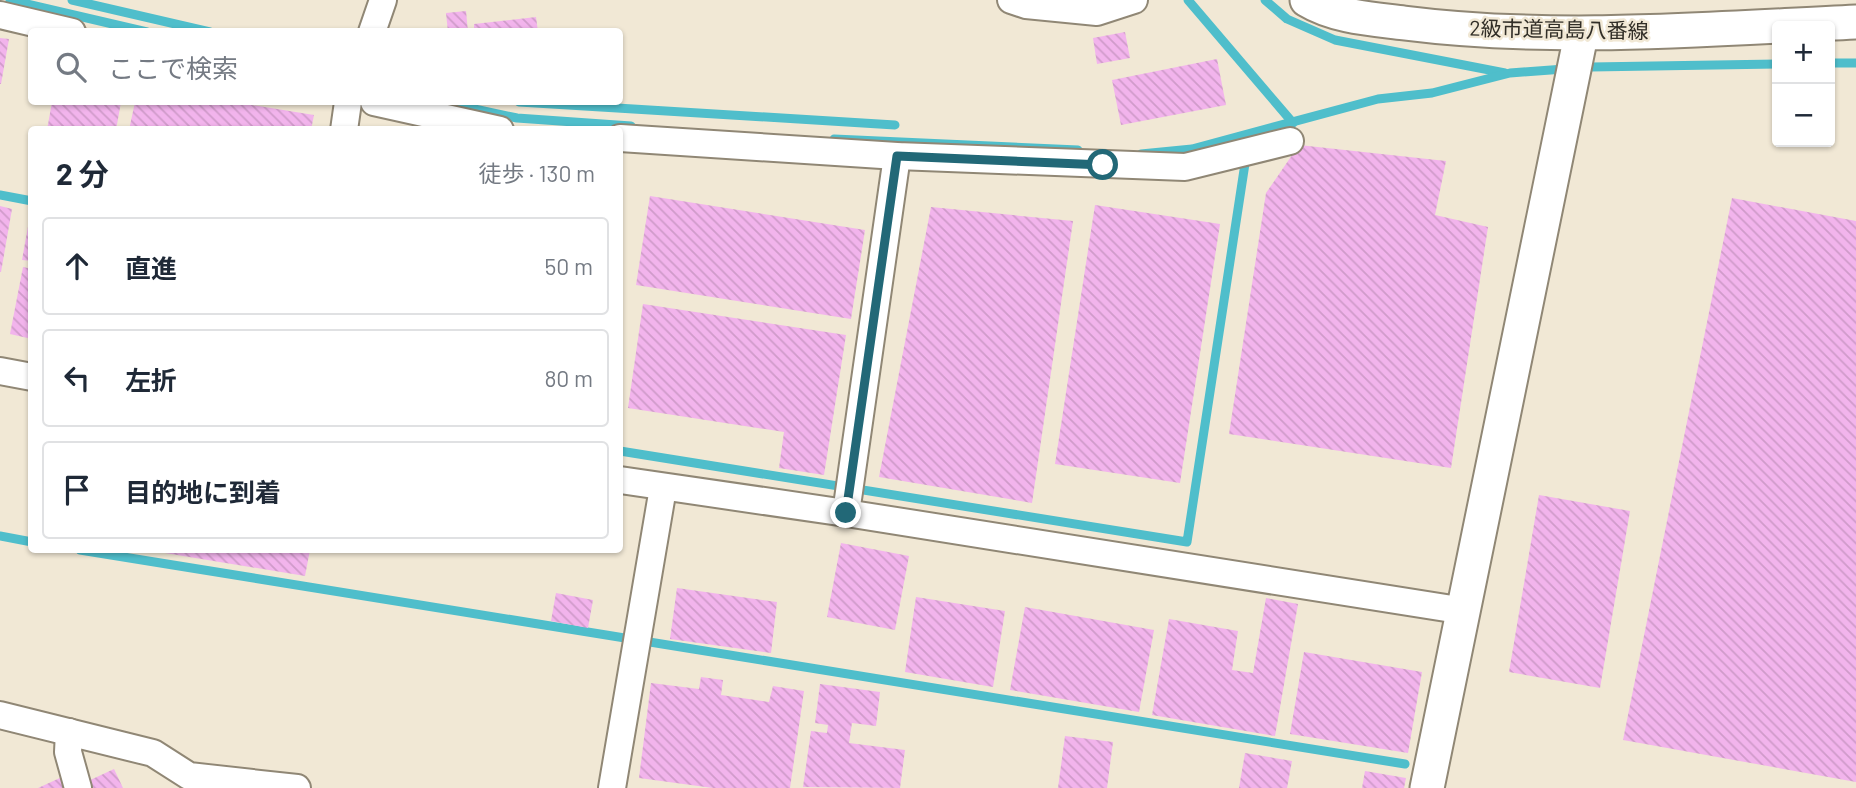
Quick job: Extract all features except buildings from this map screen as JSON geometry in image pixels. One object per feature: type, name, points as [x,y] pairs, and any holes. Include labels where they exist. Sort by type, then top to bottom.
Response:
[{"type":"street","points":[[373,28],[383,0]]},
{"type":"street","points":[[1011,0],[1026,5],[1097,12],[1134,0]]},
{"type":"street","name":"2級市道高島八番線","points":[[1307,0],[1319,7],[1359,17],[1431,27],[1581,34],[1856,22]]},
{"type":"street","points":[[0,15],[55,28]]},
{"type":"street","points":[[1427,788],[1581,34]]},
{"type":"street","points":[[345,126],[348,105]]},
{"type":"street","points":[[388,105],[482,126]]},
{"type":"street","points":[[623,138],[897,156],[1185,167],[1290,141]]},
{"type":"street","points":[[846,513],[897,156]]},
{"type":"street","points":[[0,371],[28,376]]},
{"type":"street","points":[[623,481],[1465,611]]},
{"type":"street","points":[[612,788],[663,488]]},
{"type":"street","points":[[0,715],[153,752],[189,776],[297,788]]},
{"type":"street","points":[[69,732],[68,752],[78,788]]},
{"type":"waterway","points":[[10,0],[130,28]]},
{"type":"waterway","points":[[72,0],[193,28]]},
{"type":"waterway","points":[[1188,0],[1293,123]]},
{"type":"waterway","points":[[1265,0],[1287,19],[1335,40],[1505,73]]},
{"type":"waterway","points":[[1835,63],[1856,63]]},
{"type":"waterway","points":[[1141,154],[1192,149],[1378,99],[1432,93],[1510,73],[1591,67],[1772,64]]},
{"type":"waterway","points":[[456,105],[517,118],[631,126]]},
{"type":"waterway","points":[[568,105],[895,125]]},
{"type":"waterway","points":[[834,139],[1078,150]]},
{"type":"waterway","points":[[623,451],[1187,542],[1246,157]]},
{"type":"waterway","points":[[0,195],[28,200]]},
{"type":"waterway","points":[[0,536],[28,541]]},
{"type":"waterway","points":[[99,553],[1405,764]]},
{"type":"route","points":[[846,513],[897,156],[1103,165]]}]
